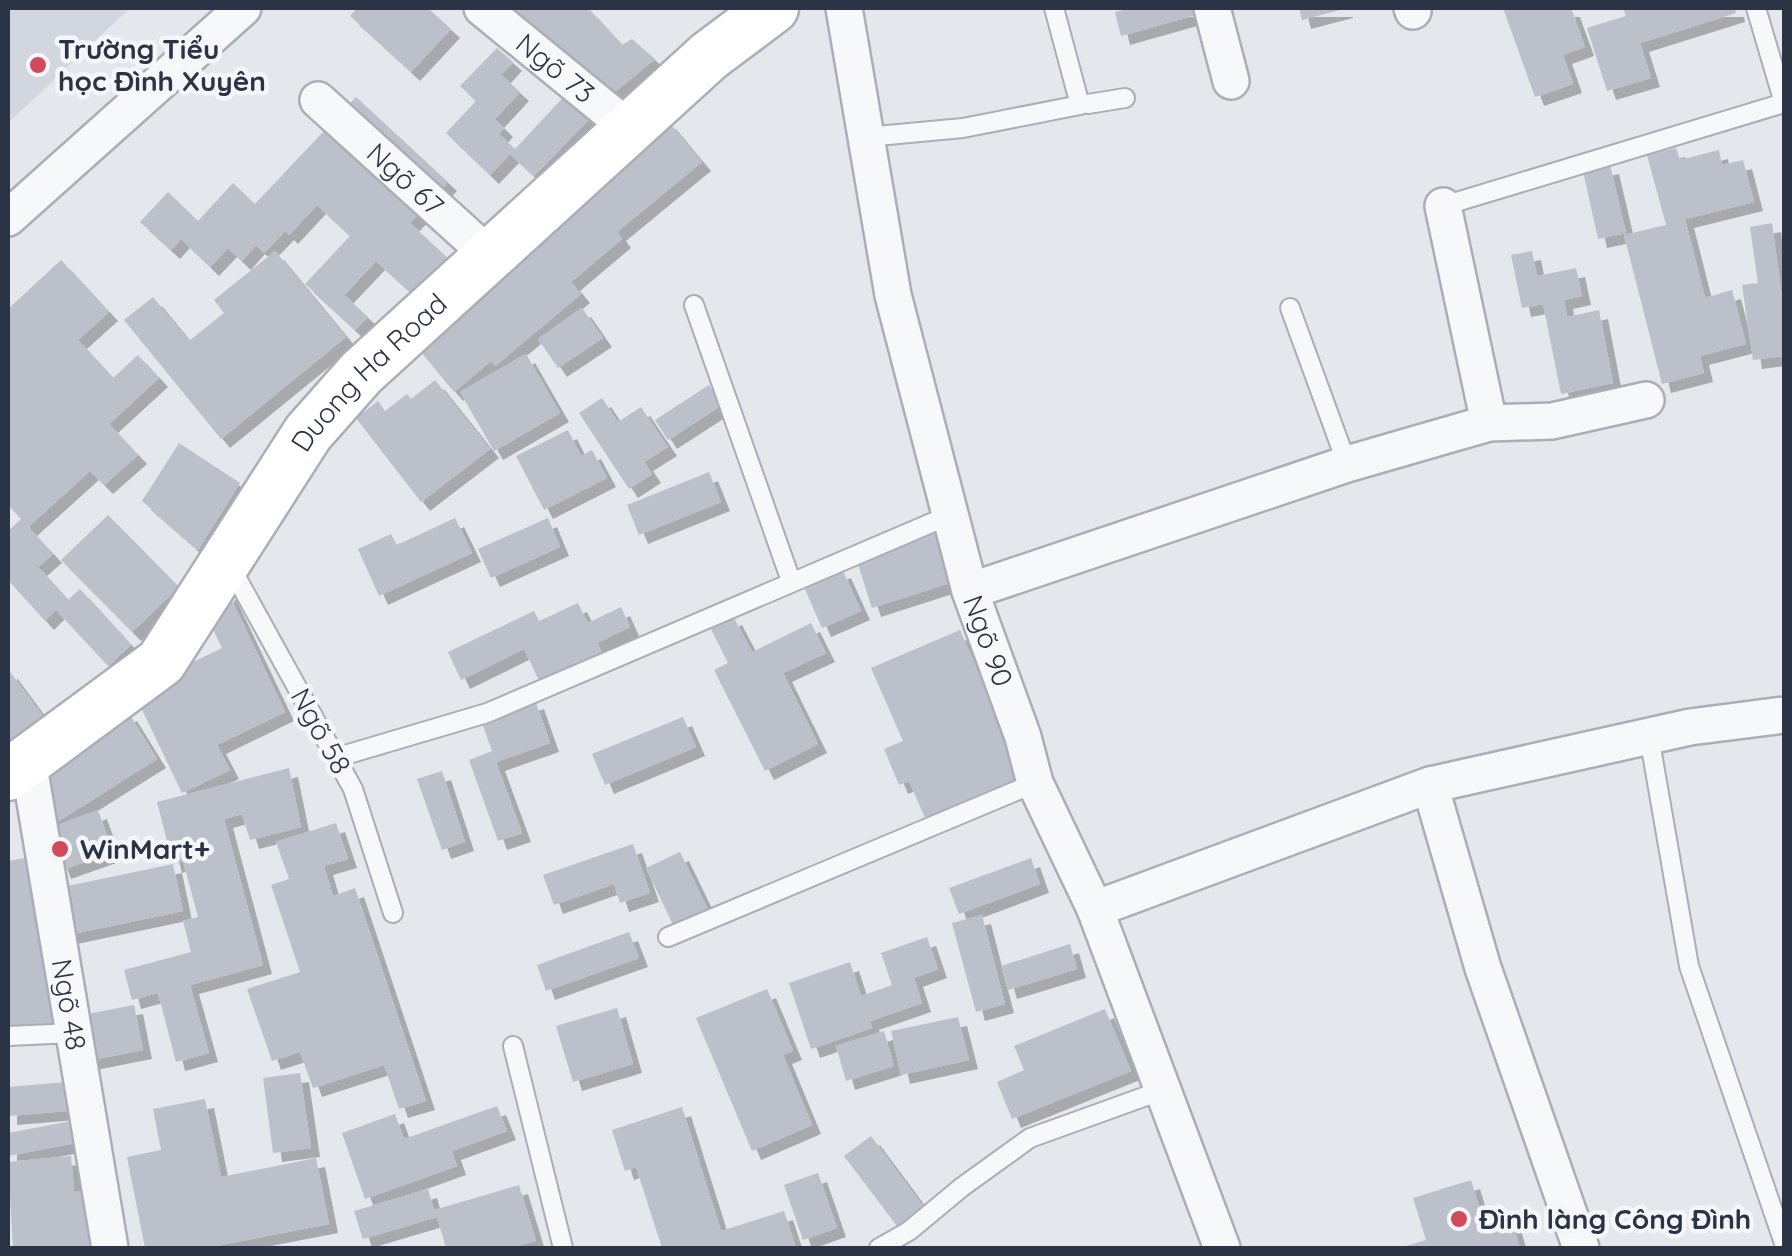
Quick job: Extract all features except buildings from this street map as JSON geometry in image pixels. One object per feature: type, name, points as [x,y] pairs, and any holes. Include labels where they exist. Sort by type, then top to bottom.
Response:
[{"type":"street","points":[[8,218],[243,8]]},
{"type":"street","name":"Ngõ 73","points":[[482,8],[630,128]]},
{"type":"street","name":"Duong Ha Road","points":[[18,767],[161,662],[308,433],[362,373],[709,56],[773,8]]},
{"type":"street","name":"Ngõ 90","points":[[844,8],[893,295],[970,591],[1023,737],[1035,783],[1096,909],[1222,1248]]},
{"type":"street","points":[[1212,8],[1232,81]]},
{"type":"street","name":"Ngõ 67","points":[[318,100],[490,256]]},
{"type":"street","points":[[1443,206],[1488,423]]},
{"type":"street","points":[[970,591],[1347,464],[1488,423],[1552,421],[1646,400]]},
{"type":"street","points":[[1096,909],[1430,785],[1690,727],[1784,715]]},
{"type":"street","name":"Ngõ 48","points":[[18,767],[74,1033],[110,1248]]},
{"type":"street","points":[[1430,785],[1484,968],[1581,1248]]},
{"type":"lane","points":[[866,137],[964,128],[1080,105],[1054,8]]},
{"type":"lane","points":[[1443,206],[1784,103],[1756,8]]},
{"type":"lane","points":[[1088,104],[1125,98]]},
{"type":"lane","points":[[694,305],[791,581]]},
{"type":"lane","points":[[1290,308],[1347,464]]},
{"type":"lane","points":[[335,758],[488,712],[950,515]]},
{"type":"lane","name":"Ngõ 58","points":[[226,559],[353,789],[393,913]]},
{"type":"lane","points":[[1649,736],[1688,966],[1784,1242]]},
{"type":"lane","points":[[668,937],[1035,783]]},
{"type":"lane","points":[[8,1036],[74,1033]]},
{"type":"lane","points":[[513,1046],[563,1248]]},
{"type":"lane","points":[[879,1248],[909,1231],[1030,1138],[1163,1090]]},
{"type":"shaded area","name":"Trường Tiểu học Đình Xuyên","points":[[8,8],[130,8],[8,123]]},
{"type":"place","name":"Trường Tiểu học Đình Xuyên","points":[[38,65]]},
{"type":"place","name":"WinMart+","points":[[60,849]]},
{"type":"place","name":"Đình làng Công Đình","points":[[1459,1219]]}]
